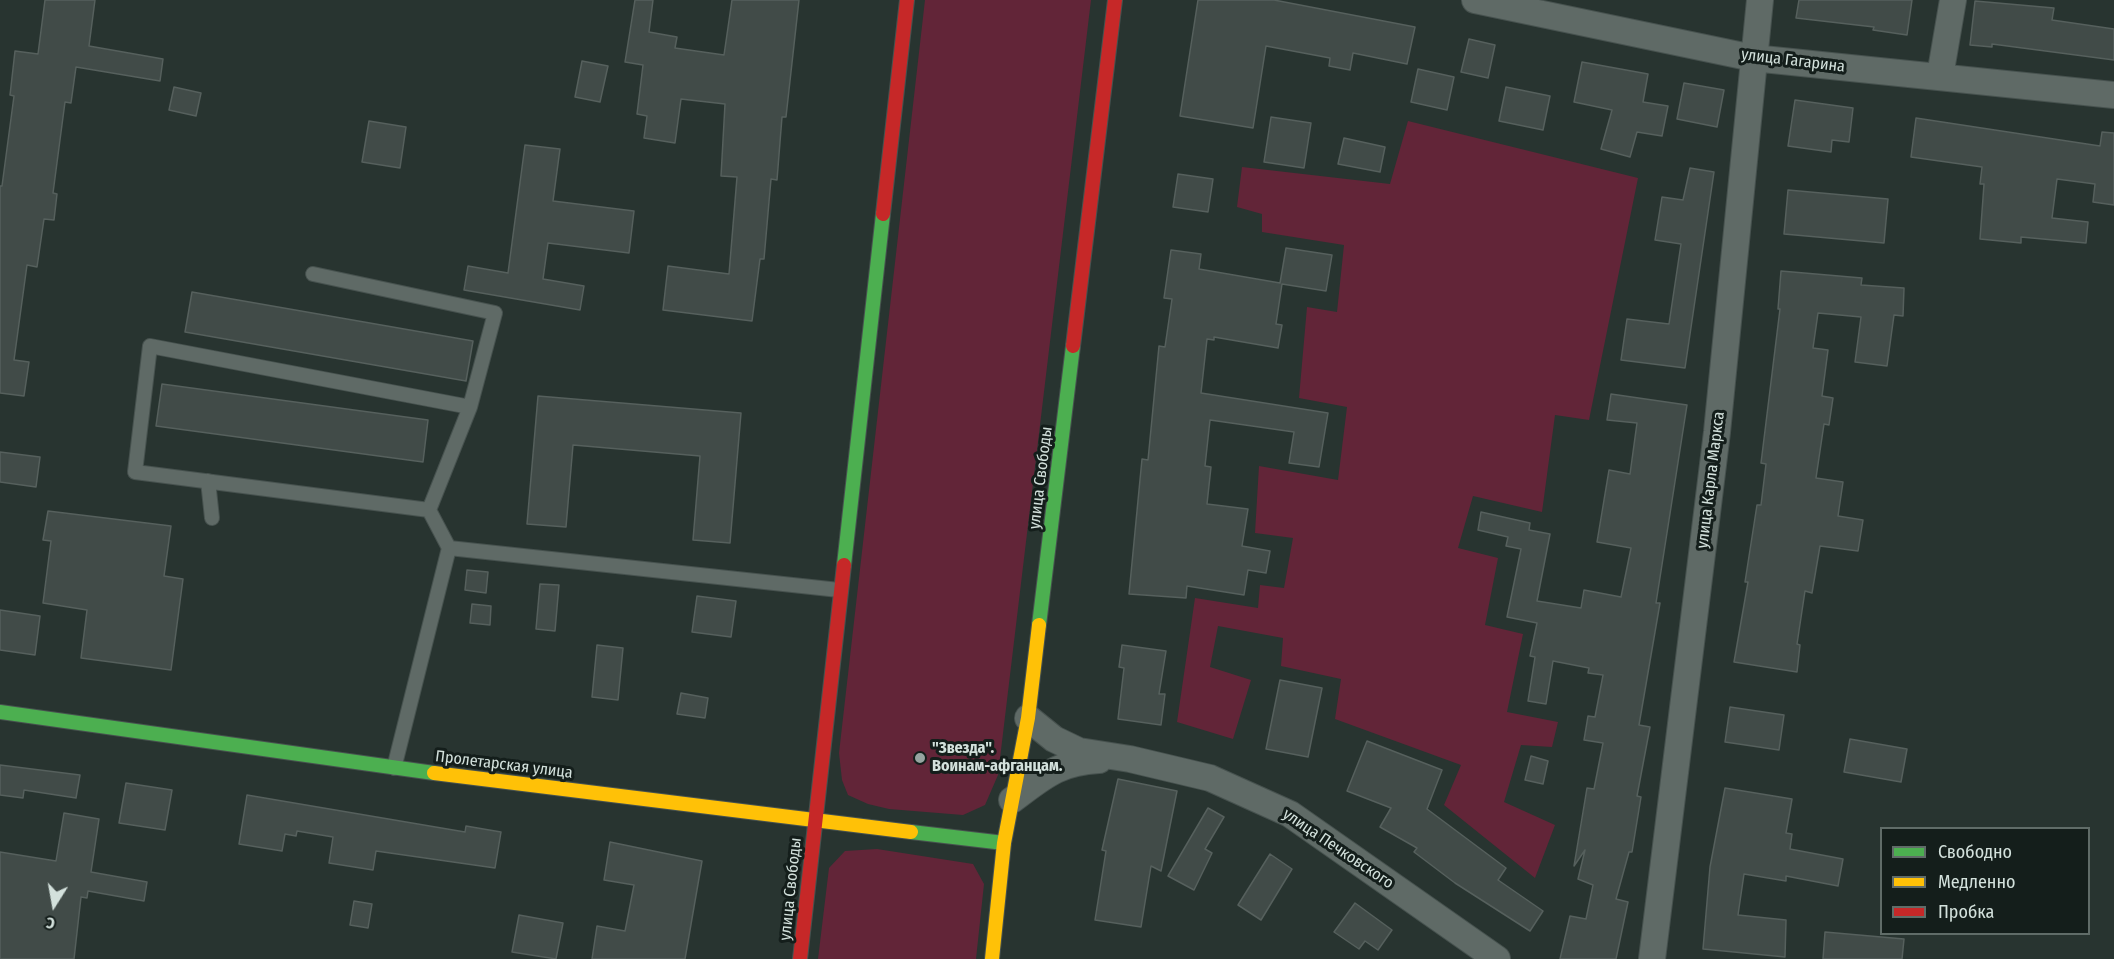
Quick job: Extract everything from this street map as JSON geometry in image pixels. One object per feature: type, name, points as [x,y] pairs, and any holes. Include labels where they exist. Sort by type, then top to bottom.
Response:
[{"type":"main road","name":"улица Свободы","points":[[800,959],[839,590],[907,0]]},
{"type":"main road","name":"улица Свободы","points":[[992,959],[1004,843],[1028,718],[1115,0]]},
{"type":"main road","name":"Пролетарская улица","points":[[0,712],[394,768],[1004,843]]},
{"type":"street","name":"улица Гагарина","points":[[1475,0],[1753,58],[2114,95]]},
{"type":"street","name":"улица Карла Маркса","points":[[1652,959],[1717,432],[1760,0]]},
{"type":"street","points":[[1940,76],[1953,0]]},
{"type":"street","points":[[1028,718],[1054,739],[1079,751],[1130,759]]},
{"type":"street","points":[[1012,800],[1050,772],[1076,761],[1130,759]]},
{"type":"street","name":"улица Печковского","points":[[1130,759],[1210,778],[1290,814],[1497,959]]},
{"type":"lane","points":[[313,274],[495,313],[470,407],[429,510],[449,548],[394,768]]},
{"type":"lane","points":[[429,510],[135,472],[150,346],[470,407]]},
{"type":"lane","points":[[208,482],[212,518]]},
{"type":"lane","points":[[449,548],[839,590]]},
{"type":"shaded area","points":[[925,0],[1091,0],[998,775],[985,805],[963,815],[889,809],[868,804],[848,795],[842,780],[839,753]]},
{"type":"shaded area","points":[[1408,121],[1638,178],[1589,420],[1555,415],[1542,512],[1473,496],[1458,548],[1498,558],[1485,625],[1523,634],[1507,712],[1558,722],[1552,747],[1521,745],[1504,802],[1555,825],[1535,878],[1444,805],[1461,765],[1335,719],[1341,679],[1281,666],[1283,638],[1218,626],[1210,667],[1251,680],[1233,739],[1177,722],[1195,598],[1258,608],[1260,585],[1284,588],[1293,538],[1255,533],[1259,466],[1338,480],[1347,407],[1299,398],[1307,307],[1337,312],[1344,245],[1262,232],[1262,214],[1237,207],[1242,167],[1390,184]]},
{"type":"shaded area","points":[[877,849],[973,864],[984,884],[976,959],[818,959],[829,868],[845,851]]},
{"type":"building","points":[[45,0],[95,0],[89,46],[163,59],[160,81],[76,67],[71,103],[65,102],[53,193],[57,194],[54,220],[44,219],[37,267],[27,265],[14,360],[29,362],[24,396],[0,393],[0,186],[2,186],[14,96],[10,95],[15,51],[38,54]]},
{"type":"building","points":[[635,0],[653,0],[649,32],[677,37],[675,48],[724,55],[732,0],[799,0],[786,117],[782,117],[777,180],[771,179],[764,259],[760,259],[752,321],[663,310],[668,266],[729,274],[737,177],[721,176],[725,104],[681,99],[675,143],[644,138],[647,116],[637,114],[643,65],[625,62]]},
{"type":"building","points":[[1198,0],[1274,0],[1415,27],[1407,64],[1353,53],[1350,70],[1329,66],[1330,58],[1266,46],[1253,128],[1180,116]]},
{"type":"building","points":[[1799,0],[1912,0],[1907,35],[1873,30],[1874,27],[1796,18]]},
{"type":"building","points":[[1975,1],[2054,8],[2052,20],[2114,29],[2114,60],[1992,44],[1992,47],[1970,45]]},
{"type":"building","points":[[1469,39],[1495,45],[1488,78],[1461,72]]},
{"type":"building","points":[[582,61],[608,66],[600,102],[575,97]]},
{"type":"building","points":[[1582,62],[1648,74],[1643,102],[1668,106],[1662,136],[1637,132],[1630,157],[1601,149],[1612,110],[1574,102]]},
{"type":"building","points":[[1418,69],[1454,77],[1447,110],[1411,102]]},
{"type":"building","points":[[1684,83],[1724,90],[1717,127],[1677,119]]},
{"type":"building","points":[[174,87],[201,93],[196,116],[169,110]]},
{"type":"building","points":[[1506,87],[1550,96],[1543,130],[1499,121]]},
{"type":"building","points":[[1795,100],[1853,108],[1849,142],[1832,140],[1831,152],[1788,146]]},
{"type":"building","points":[[1271,117],[1311,123],[1304,168],[1264,162]]},
{"type":"building","points":[[1916,118],[2100,146],[2102,132],[2114,133],[2114,205],[2093,202],[2095,184],[2057,179],[2052,218],[2088,222],[2086,243],[2021,237],[2021,243],[1980,239],[1984,184],[1980,184],[1982,167],[1911,157]]},
{"type":"building","points":[[369,121],[406,127],[400,168],[362,162]]},
{"type":"building","points":[[1344,138],[1385,147],[1380,172],[1338,164]]},
{"type":"building","points":[[525,145],[560,149],[553,201],[634,211],[629,253],[548,243],[543,279],[584,286],[580,310],[464,290],[468,266],[508,273]]},
{"type":"building","points":[[1690,168],[1714,172],[1685,368],[1621,360],[1627,319],[1669,324],[1681,244],[1655,240],[1662,197],[1683,200]]},
{"type":"building","points":[[1178,174],[1213,179],[1208,212],[1173,207]]},
{"type":"building","points":[[1788,190],[1888,199],[1884,243],[1784,234]]},
{"type":"building","points":[[1286,248],[1332,255],[1326,291],[1282,284],[1276,324],[1282,325],[1278,348],[1214,337],[1214,340],[1207,339],[1201,393],[1328,413],[1319,467],[1289,463],[1294,432],[1210,420],[1205,466],[1211,467],[1207,504],[1248,509],[1242,546],[1270,551],[1266,573],[1248,570],[1244,595],[1187,586],[1186,598],[1129,594],[1142,459],[1148,460],[1159,346],[1165,347],[1172,299],[1164,298],[1171,250],[1201,254],[1199,269],[1280,283]]},
{"type":"building","points":[[1781,271],[1862,278],[1861,285],[1904,288],[1903,316],[1894,315],[1887,366],[1855,362],[1861,317],[1818,313],[1813,348],[1828,350],[1822,396],[1833,398],[1829,425],[1824,424],[1816,478],[1843,482],[1838,516],[1863,520],[1858,551],[1820,546],[1812,593],[1805,591],[1797,644],[1800,645],[1797,672],[1734,662],[1748,582],[1745,582],[1757,505],[1761,505],[1766,464],[1761,463],[1780,309],[1778,309]]},
{"type":"building","points":[[192,292],[473,341],[466,381],[185,332]]},
{"type":"building","points":[[162,384],[428,420],[423,462],[156,426]]},
{"type":"building","points":[[1611,394],[1687,405],[1656,603],[1660,603],[1639,725],[1650,727],[1637,796],[1641,797],[1632,852],[1629,852],[1616,899],[1628,902],[1616,959],[1560,959],[1570,916],[1586,919],[1593,885],[1578,879],[1585,850],[1574,866],[1587,788],[1594,789],[1603,743],[1584,740],[1588,716],[1595,717],[1603,675],[1588,673],[1589,668],[1553,661],[1546,704],[1528,701],[1535,657],[1530,656],[1537,623],[1507,617],[1521,549],[1506,546],[1508,537],[1478,530],[1481,512],[1530,523],[1529,530],[1550,534],[1537,601],[1581,608],[1584,590],[1621,597],[1631,548],[1597,542],[1609,470],[1630,474],[1637,423],[1607,420]]},
{"type":"building","points":[[538,396],[741,413],[730,543],[693,540],[700,456],[573,445],[566,527],[527,524]]},
{"type":"building","points":[[0,452],[40,457],[36,487],[0,482]]},
{"type":"building","points":[[48,511],[171,526],[164,576],[183,579],[171,670],[81,658],[87,610],[43,603],[51,541],[43,540]]},
{"type":"building","points":[[467,570],[488,572],[486,593],[465,590]]},
{"type":"building","points":[[540,584],[559,585],[555,631],[536,629]]},
{"type":"building","points":[[697,596],[736,601],[731,637],[692,632]]},
{"type":"building","points":[[472,604],[491,606],[490,625],[470,623]]},
{"type":"building","points":[[0,610],[40,616],[35,655],[0,650]]},
{"type":"building","points":[[597,645],[623,648],[618,700],[592,697]]},
{"type":"building","points":[[1122,645],[1166,651],[1159,694],[1165,694],[1161,725],[1118,719],[1124,668],[1119,667]]},
{"type":"building","points":[[1280,680],[1322,688],[1308,757],[1266,749]]},
{"type":"building","points":[[681,693],[708,698],[705,718],[677,714]]},
{"type":"building","points":[[1730,707],[1784,715],[1779,750],[1725,742]]},
{"type":"building","points":[[1850,739],[1907,749],[1901,782],[1844,772]]},
{"type":"building","points":[[1367,741],[1442,770],[1427,809],[1506,868],[1498,880],[1543,911],[1530,931],[1455,883],[1414,852],[1417,848],[1380,827],[1391,808],[1347,791]]},
{"type":"building","points":[[1531,756],[1548,761],[1543,784],[1525,780]]},
{"type":"building","points":[[0,765],[80,775],[76,798],[24,790],[23,798],[0,795]]},
{"type":"building","points":[[1118,779],[1177,791],[1161,871],[1151,866],[1141,927],[1095,920],[1106,851],[1102,850]]},
{"type":"building","points":[[126,783],[172,790],[165,830],[119,823]]},
{"type":"building","points":[[1725,788],[1792,799],[1786,833],[1792,834],[1790,849],[1843,859],[1838,886],[1786,876],[1786,881],[1744,874],[1738,915],[1786,920],[1785,957],[1703,949],[1710,867]]},
{"type":"building","points":[[247,795],[465,832],[466,826],[501,832],[495,868],[376,851],[373,870],[329,863],[333,837],[297,831],[296,836],[285,834],[282,851],[239,844]]},
{"type":"building","points":[[1208,808],[1224,817],[1205,849],[1212,853],[1194,890],[1168,876]]},
{"type":"building","points":[[64,813],[99,819],[91,872],[147,882],[144,901],[88,891],[87,898],[81,897],[74,959],[0,959],[0,852],[56,861]]},
{"type":"building","points":[[610,842],[702,861],[685,959],[592,959],[597,926],[625,931],[634,885],[604,880]]},
{"type":"building","points":[[1270,854],[1292,869],[1261,920],[1238,905]]},
{"type":"building","points":[[354,901],[372,904],[368,928],[350,925]]},
{"type":"building","points":[[1355,903],[1392,930],[1378,950],[1365,941],[1359,949],[1334,932]]},
{"type":"building","points":[[519,915],[563,923],[556,959],[512,952]]},
{"type":"building","points":[[1825,932],[1904,939],[1902,959],[1823,959]]},
{"type":"traffic: fast","points":[[844,565],[883,214]]},
{"type":"traffic: fast","points":[[1039,625],[1073,346]]},
{"type":"traffic: fast","points":[[0,712],[434,773]]},
{"type":"traffic: fast","points":[[911,832],[1004,843]]},
{"type":"traffic: slow","points":[[992,959],[1004,843],[1028,718],[1039,625]]},
{"type":"traffic: slow","points":[[434,773],[911,832]]},
{"type":"traffic: jam","points":[[883,214],[907,0]]},
{"type":"traffic: jam","points":[[1073,346],[1115,0]]},
{"type":"traffic: jam","points":[[800,959],[844,565]]},
{"type":"place","name":"\"Звезда\". Воинам-афганцам.","points":[[920,758]]}]
